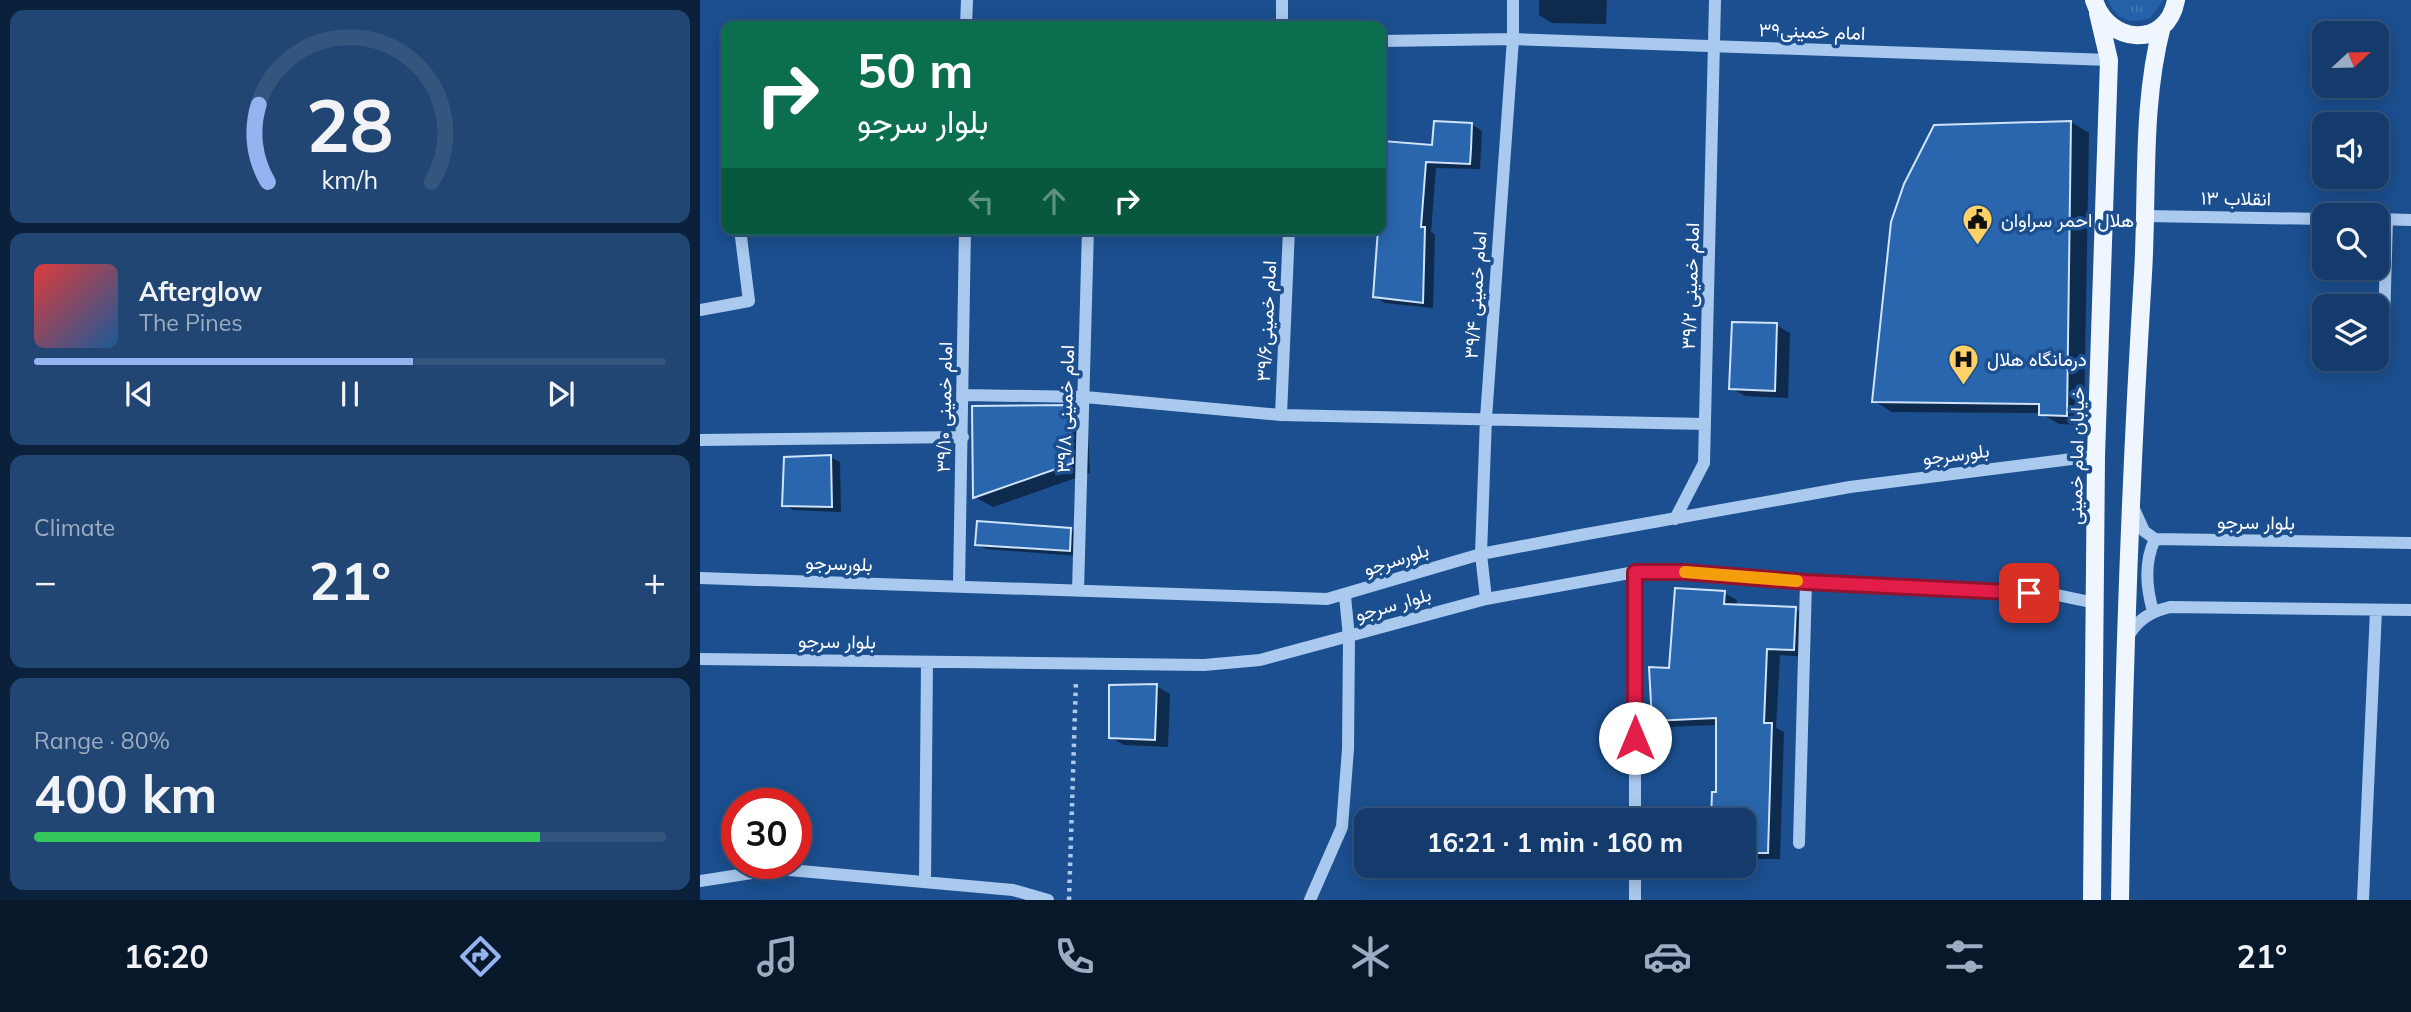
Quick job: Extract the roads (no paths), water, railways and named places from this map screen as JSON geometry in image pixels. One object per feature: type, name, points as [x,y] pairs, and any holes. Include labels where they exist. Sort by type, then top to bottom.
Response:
[{"type":"main road","points":[[2096,7],[2116,31],[2127,35],[2152,32],[2162,26],[2170,16],[2176,0]]},
{"type":"main road","name":"خیابان امام خمینی","points":[[2092,900],[2096,456],[2109,60],[2096,7]]},
{"type":"main road","points":[[2120,900],[2123,644],[2129,493],[2147,216],[2150,79],[2162,26]]},
{"type":"street","points":[[966,21],[967,0]]},
{"type":"street","points":[[1282,0],[1282,21]]},
{"type":"street","name":"امام خمینی ۳۹/۴","points":[[1486,599],[1481,554],[1486,418],[1513,39],[1513,0]]},
{"type":"street","name":"امام خمینی ۳۹/۲","points":[[1675,519],[1704,464],[1715,0]]},
{"type":"street","name":"امام خمینی۳۹","points":[[1386,41],[1513,39],[2109,60]]},
{"type":"street","name":"انقلاب ۱۳","points":[[2147,216],[2312,219]]},
{"type":"street","points":[[2389,220],[2411,220]]},
{"type":"street","points":[[700,310],[749,302],[741,235]]},
{"type":"street","name":"امام خمینی ۳۹/۱۰","points":[[959,586],[965,235]]},
{"type":"street","name":"امام خمینی ۳۹/۸","points":[[1078,591],[1086,397],[1088,235]]},
{"type":"street","name":"امام خمینی۳۹/۶","points":[[1281,415],[1289,235]]},
{"type":"street","points":[[964,395],[1086,397],[1281,415],[1705,424]]},
{"type":"street","points":[[700,440],[963,437]]},
{"type":"street","name":"بلورسرجو","points":[[700,578],[1292,600],[1345,596],[1481,554],[1850,486],[2096,456]]},
{"type":"street","points":[[2129,493],[2137,521],[2144,531],[2155,539],[2148,554],[2148,593],[2154,611]]},
{"type":"street","name":"بلوار سرجو","points":[[2155,539],[2411,543]]},
{"type":"street","points":[[1635,572],[1635,808]]},
{"type":"street","name":"بلوار سرجو","points":[[700,659],[1205,665],[1260,660],[1486,599],[1635,572],[1684,572],[1806,582],[2057,594],[2095,603]]},
{"type":"street","points":[[1799,843],[1806,582]]},
{"type":"street","points":[[1310,900],[1342,827],[1348,749],[1349,637],[1345,596]]},
{"type":"street","points":[[2123,644],[2138,621],[2154,611],[2198,606],[2411,610]]},
{"type":"street","points":[[2363,900],[2376,610]]},
{"type":"street","points":[[925,882],[927,662]]},
{"type":"street","points":[[700,881],[778,869],[1013,890],[1048,900]]},
{"type":"street","points":[[1635,878],[1635,900]]},
{"type":"place","name":"هلال احمر سراوان","points":[[1978,247]]},
{"type":"place","name":"درمانگاه هلال","points":[[1964,386]]}]
